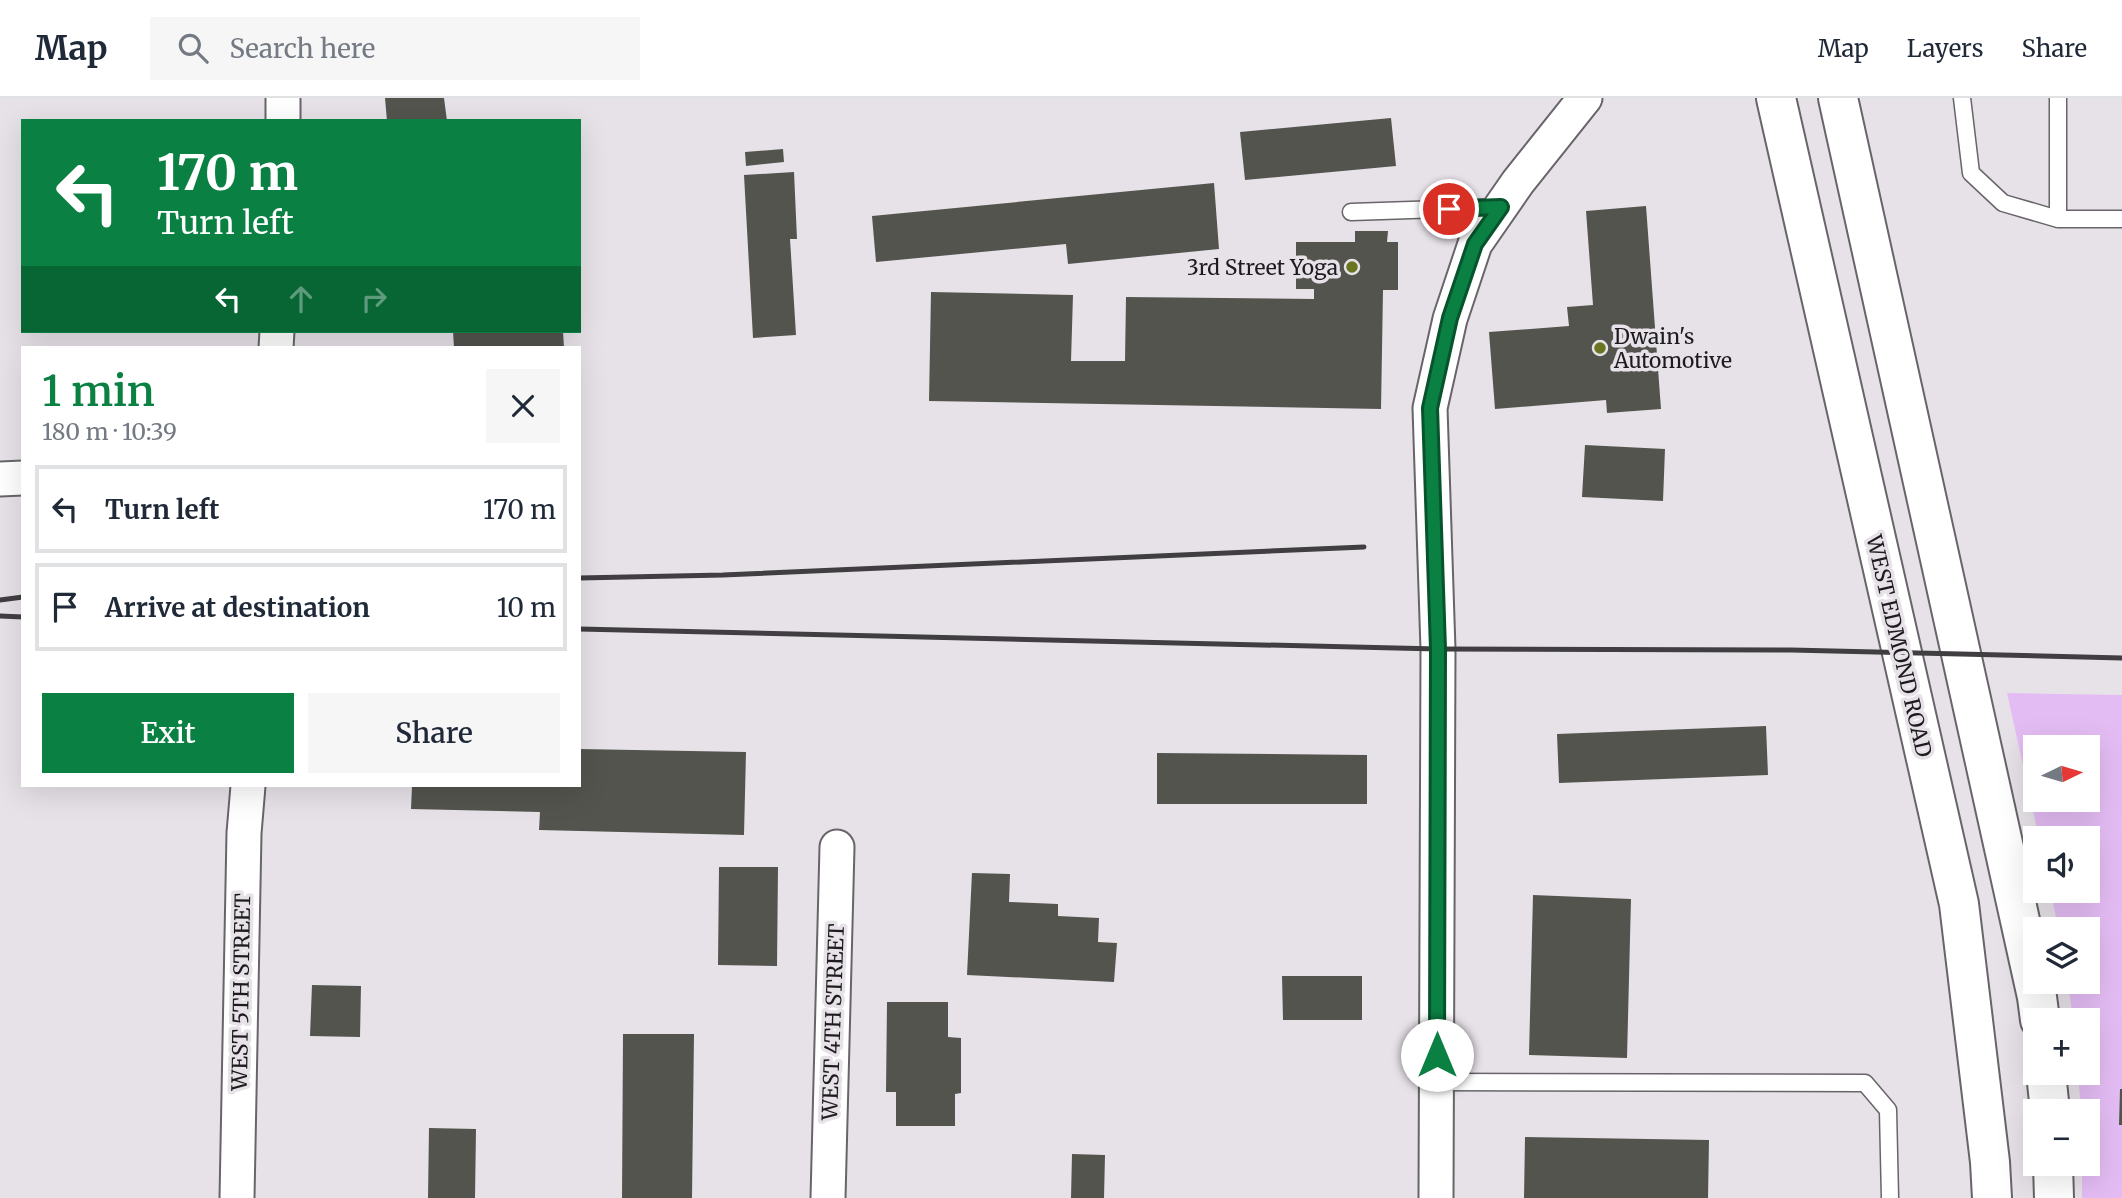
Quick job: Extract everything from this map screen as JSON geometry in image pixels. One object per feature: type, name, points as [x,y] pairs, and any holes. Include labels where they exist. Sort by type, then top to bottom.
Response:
[{"type":"main road","name":"WEST EDMOND ROAD","points":[[1776,98],[1959,904],[1992,1198]]},
{"type":"main road","points":[[1838,98],[2038,1008]]},
{"type":"main road","points":[[2053,1176],[2054,1198]]},
{"type":"street","points":[[283,98],[283,119]]},
{"type":"street","points":[[1436,1198],[1438,649],[1430,408],[1450,318],[1475,244],[1518,183],[1585,98]]},
{"type":"street","points":[[0,479],[21,478]]},
{"type":"street","name":"WEST 5TH STREET","points":[[237,1198],[244,833],[248,787]]},
{"type":"street","name":"WEST 4TH STREET","points":[[828,1198],[838,847]]},
{"type":"lane","points":[[1962,98],[1971,173],[2003,203],[2058,219],[2122,219]]},
{"type":"lane","points":[[2058,98],[2058,219]]},
{"type":"lane","points":[[1351,212],[1501,207]]},
{"type":"lane","points":[[1437,1082],[1865,1083],[1888,1110],[1890,1198]]},
{"type":"shaded area","points":[[2007,693],[2122,695],[2122,1198],[2082,1198],[2082,1176],[2100,1176],[2100,1099],[2080,1099],[2079,1085],[2100,1085],[2100,1008],[2071,1008],[2070,994],[2100,994],[2100,917],[2056,917],[2053,903],[2100,903],[2100,826],[2036,826],[2033,812],[2100,812],[2100,735],[2023,735],[2023,766]]},
{"type":"building","points":[[385,98],[444,98],[447,119],[387,119]]},
{"type":"building","points":[[1391,118],[1396,166],[1245,180],[1240,132]]},
{"type":"building","points":[[783,149],[784,162],[746,166],[745,152]]},
{"type":"building","points":[[794,172],[797,239],[790,239],[796,335],[753,338],[744,175]]},
{"type":"building","points":[[1214,183],[1219,249],[1068,264],[1066,244],[876,262],[872,216]]},
{"type":"building","points":[[1646,206],[1661,409],[1607,413],[1606,400],[1495,409],[1489,332],[1569,326],[1567,307],[1593,305],[1586,211]]},
{"type":"building","points":[[1355,231],[1388,231],[1387,242],[1398,242],[1398,290],[1383,290],[1381,409],[929,401],[931,292],[1073,295],[1071,361],[1125,361],[1126,297],[1314,299],[1314,289],[1296,289],[1296,242],[1355,242]]},
{"type":"building","points":[[453,333],[563,333],[564,346],[454,346]]},
{"type":"building","points":[[1585,445],[1665,449],[1663,501],[1582,497]]},
{"type":"building","points":[[1766,726],[1768,775],[1559,783],[1557,734]]},
{"type":"building","points":[[581,749],[746,752],[744,835],[539,830],[540,812],[411,809],[412,787],[581,787]]},
{"type":"building","points":[[1157,753],[1367,755],[1367,804],[1157,804]]},
{"type":"building","points":[[719,867],[778,867],[777,966],[718,965]]},
{"type":"building","points":[[972,873],[1010,874],[1009,902],[1058,904],[1058,916],[1099,918],[1098,942],[1117,943],[1114,982],[967,975]]},
{"type":"building","points":[[1533,895],[1631,899],[1627,1058],[1529,1055]]},
{"type":"building","points":[[1282,976],[1362,976],[1362,1020],[1283,1020]]},
{"type":"building","points":[[312,985],[361,986],[360,1037],[310,1036]]},
{"type":"building","points":[[887,1002],[948,1002],[948,1037],[961,1038],[961,1093],[955,1094],[955,1126],[896,1126],[896,1092],[886,1092]]},
{"type":"building","points":[[623,1034],[694,1034],[692,1198],[622,1198]]},
{"type":"building","points":[[2122,1089],[2122,1125],[2119,1125]]},
{"type":"building","points":[[429,1128],[476,1129],[475,1198],[428,1198]]},
{"type":"building","points":[[1525,1137],[1709,1140],[1708,1198],[1524,1198]]},
{"type":"building","points":[[1072,1154],[1105,1155],[1104,1198],[1071,1198]]},
{"type":"railway","points":[[581,578],[723,575],[1364,547]]},
{"type":"railway","points":[[0,600],[21,597]]},
{"type":"railway","points":[[0,616],[21,617]]},
{"type":"railway","points":[[581,629],[1438,649],[1791,650],[2122,658]]},
{"type":"place","name":"3rd Street Yoga","points":[[1352,267]]},
{"type":"place","name":"Dwain's Automotive","points":[[1600,348]]},
{"type":"route","points":[[1437,1055],[1438,649],[1430,408],[1450,318],[1475,244],[1501,207],[1449,209]]}]
